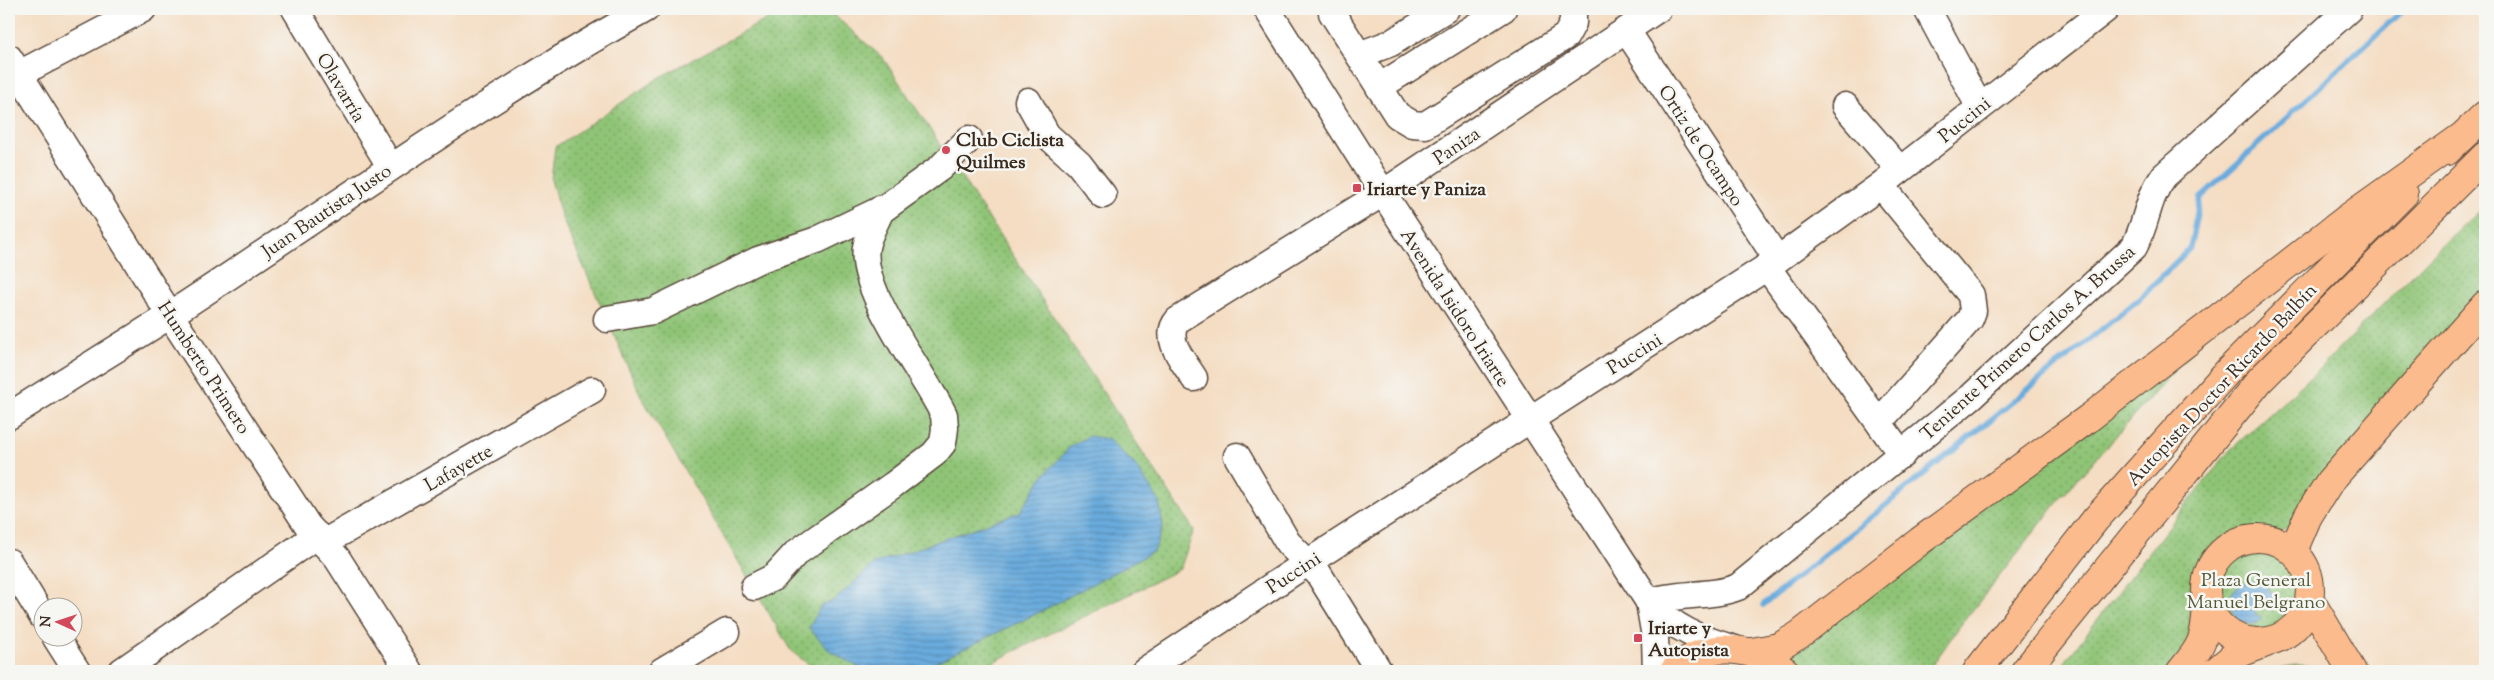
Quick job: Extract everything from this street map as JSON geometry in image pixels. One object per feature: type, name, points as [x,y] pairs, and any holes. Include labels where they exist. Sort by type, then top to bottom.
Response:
[{"type":"main road","name":"Autopista Doctor Ricardo Balbín","points":[[1977,671],[2095,520],[2229,370],[2485,115]]},
{"type":"main road","points":[[1674,671],[1694,657],[1714,650],[1779,647],[1799,635],[1920,542],[2089,418],[2346,220],[2460,138]]},
{"type":"main road","name":"Autopista Doctor Ricardo Balbín","points":[[2025,671],[2260,380],[2485,156]]},
{"type":"main road","points":[[2293,551],[2308,516],[2330,481],[2485,305]]},
{"type":"main road","points":[[2181,671],[2199,650],[2205,634],[2207,604],[2205,588],[2209,571],[2218,556],[2230,545],[2246,539],[2262,538],[2279,542],[2293,551],[2304,565],[2310,582],[2310,600],[2305,614],[2296,626],[2284,636],[2235,654],[2216,671]]},
{"type":"main road","points":[[2310,600],[2352,671]]},
{"type":"main road","points":[[2207,604],[2214,619],[2232,635],[2254,643],[2270,642]]},
{"type":"main road","points":[[1743,650],[1774,661],[1785,671]]},
{"type":"street","points":[[14,66],[143,9]]},
{"type":"street","name":"Olavarría","points":[[294,9],[390,166]]},
{"type":"street","name":"Juan Bautista Justo","points":[[9,416],[170,314],[390,166],[598,36],[646,9]]},
{"type":"street","name":"Avenida Isidoro Iriarte","points":[[1267,9],[1383,193],[1649,602],[1674,626],[1706,641],[1743,650]]},
{"type":"street","points":[[1332,9],[1332,13],[1397,115],[1412,124],[1425,125],[1566,36],[1572,23],[1573,9]]},
{"type":"street","points":[[1359,55],[1391,42],[1446,9]]},
{"type":"street","points":[[1379,87],[1503,9]]},
{"type":"street","name":"Paniza","points":[[1194,378],[1173,342],[1174,325],[1178,320],[1383,193],[1658,9]]},
{"type":"street","points":[[1927,9],[1979,106]]},
{"type":"street","name":"Puccini","points":[[1144,671],[1307,563],[1772,263],[1891,178],[1979,106],[2106,9]]},
{"type":"street","name":"Teniente Primero Carlos A. Brussa","points":[[1649,602],[1667,596],[1728,591],[1738,587],[1972,396],[2134,247],[2141,234],[2153,191],[2164,176],[2349,9]]},
{"type":"street","name":"Ortiz de Ocampo","points":[[1627,31],[1772,263],[1902,455]]},
{"type":"street","name":"Humberto Primero","points":[[14,66],[170,314],[320,539],[336,558],[409,671]]},
{"type":"street","points":[[1028,101],[1047,135],[1079,164],[1103,195]]},
{"type":"street","points":[[1845,106],[1891,178],[1971,295],[1973,302],[1970,319],[1880,421]]},
{"type":"street","points":[[607,319],[653,311],[758,260],[817,240],[882,208],[940,168],[970,139]]},
{"type":"street","points":[[754,587],[774,577],[796,553],[894,486],[934,454],[943,443],[944,415],[892,325],[867,276],[866,247],[882,208]]},
{"type":"street","name":"Lafayette","points":[[122,671],[320,539],[592,390]]},
{"type":"street","points":[[1237,456],[1288,543],[1318,573],[1378,671]]},
{"type":"street","points":[[9,562],[32,600]]},
{"type":"street","name":"Avenida Isidoro Iriarte","points":[[1649,602],[1655,637],[1656,671]]},
{"type":"street","points":[[680,667],[727,632]]},
{"type":"street","points":[[62,648],[77,671]]},
{"type":"green space","points":[[786,9],[827,9],[883,58],[1194,530],[1180,569],[975,671],[818,671],[791,651],[641,396],[562,218],[551,180],[555,147],[660,77]]},
{"type":"green space","points":[[2485,206],[2485,294],[2291,525],[2280,532],[2254,528],[2228,535],[2205,556],[2193,572],[2190,592],[2190,638],[2170,671],[2058,671],[2229,451],[2313,375],[2428,259]]},
{"type":"green space","points":[[2205,336],[2061,498],[1960,626],[1928,671],[1803,671],[1784,655]]},
{"type":"green space","name":"Plaza General Manuel Belgrano","points":[[2256,545],[2273,549],[2288,558],[2297,573],[2301,590],[2297,607],[2288,622],[2273,631],[2256,635],[2239,631],[2224,622],[2215,607],[2211,590],[2215,573],[2224,558],[2239,549]]},
{"type":"green space","points":[[1720,665],[1741,666],[1757,671],[1700,671]]},
{"type":"green space","points":[[2296,665],[2309,666],[2319,671],[2265,671]]},
{"type":"water","points":[[1089,436],[1108,439],[1136,466],[1159,501],[1163,527],[1154,551],[1042,611],[918,671],[863,670],[829,650],[809,628],[821,606],[836,599],[874,564],[1020,512],[1042,477],[1071,446]]},
{"type":"water","points":[[2254,581],[2267,587],[2272,593],[2274,601],[2269,604],[2261,600],[2254,609],[2256,614],[2262,618],[2256,623],[2249,624],[2235,617],[2231,598],[2232,593],[2240,585]]},
{"type":"waterway","points":[[1763,605],[2139,299],[2190,248],[2200,198],[2404,9]]},
{"type":"place","name":"Club Ciclista Quilmes","points":[[946,150]]},
{"type":"place","name":"Iriarte y Paniza","points":[[1357,188]]},
{"type":"place","name":"Iriarte y Autopista","points":[[1638,638]]}]
